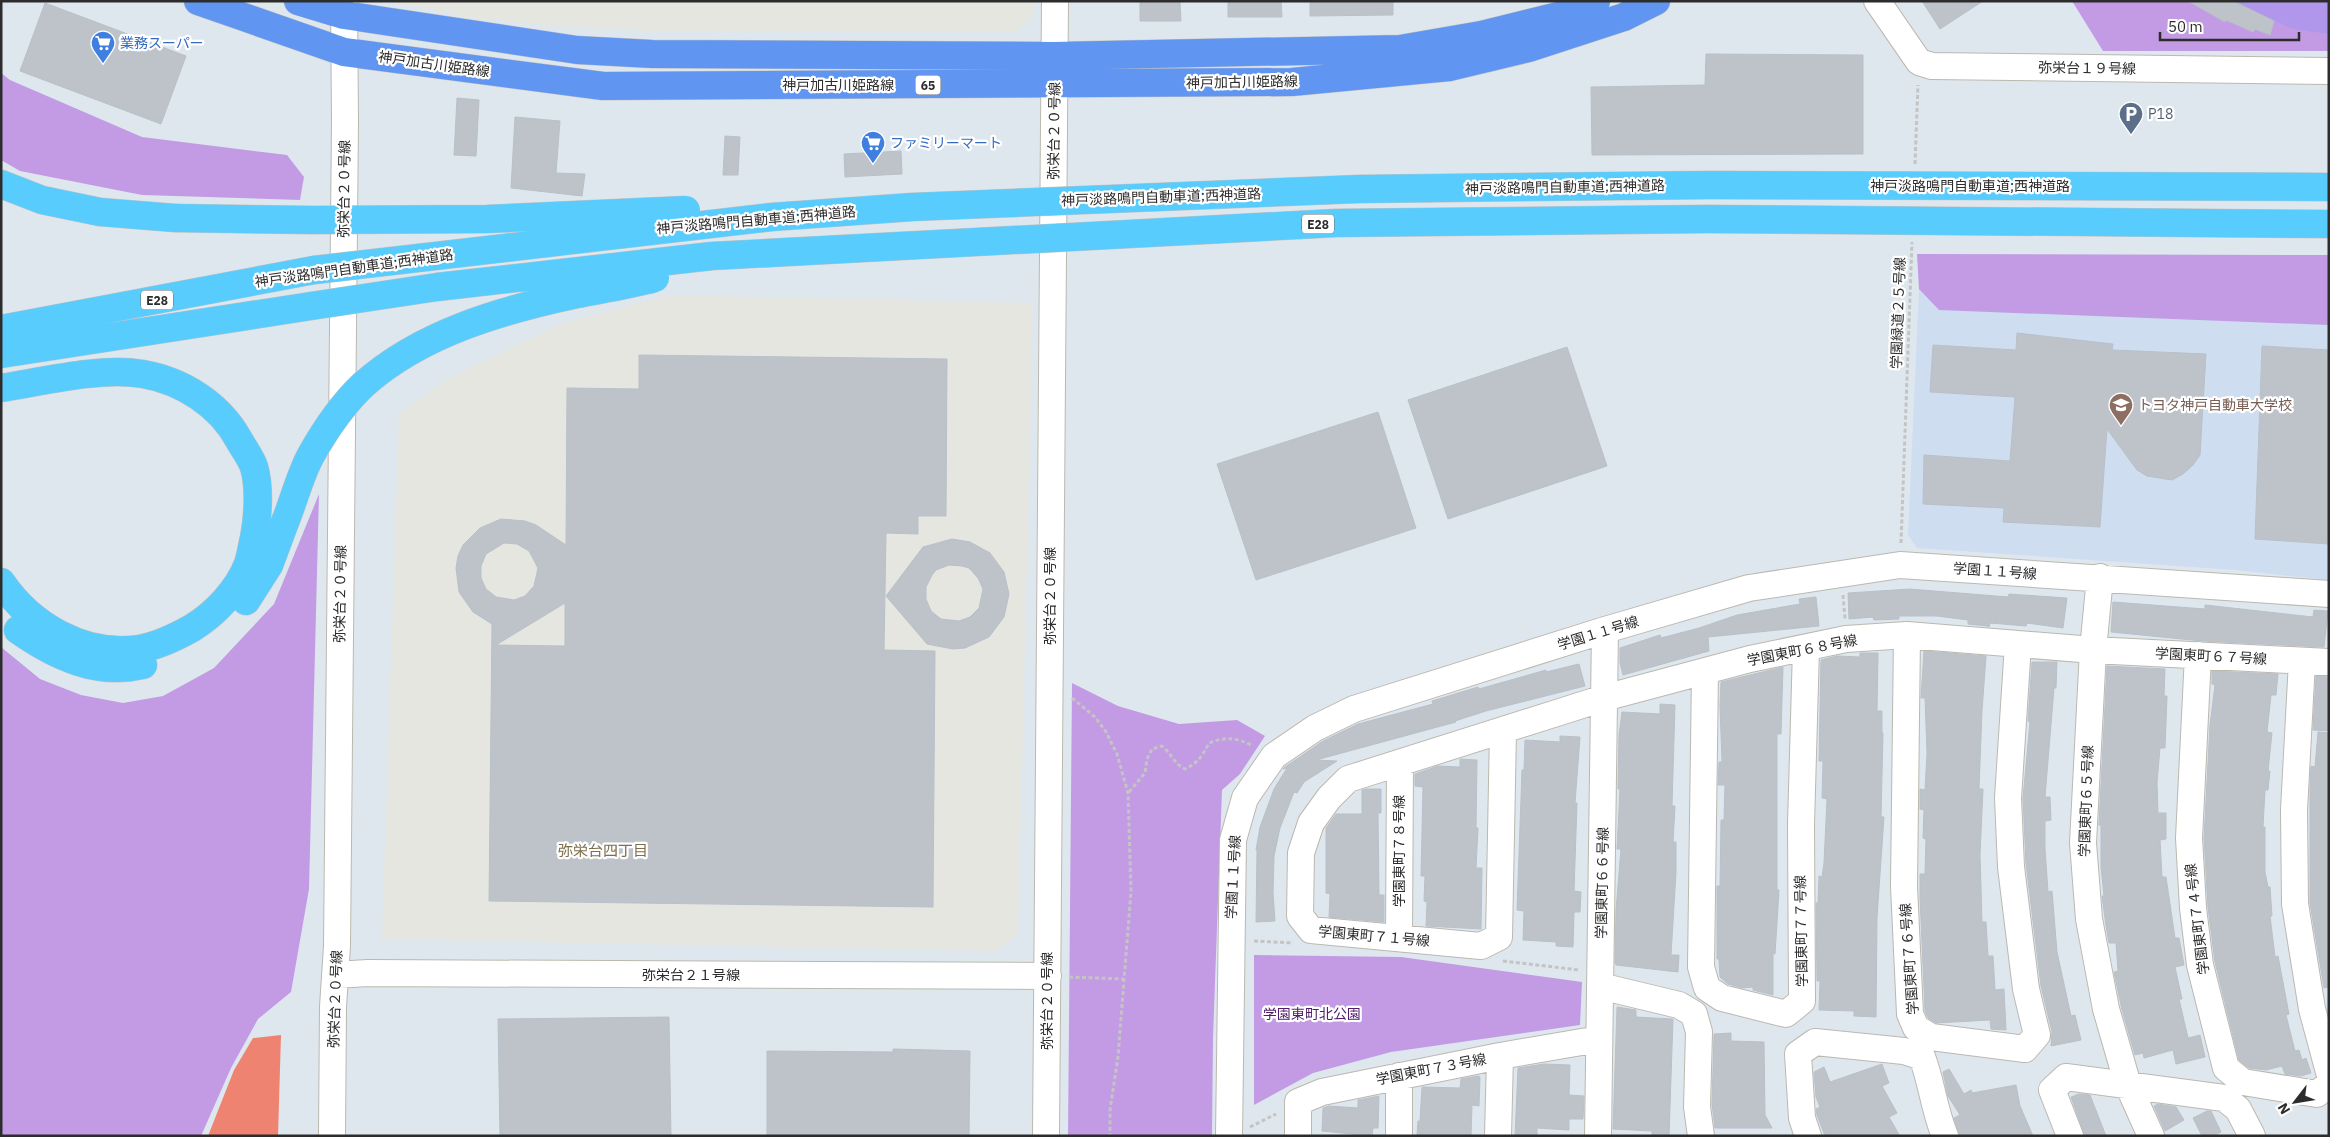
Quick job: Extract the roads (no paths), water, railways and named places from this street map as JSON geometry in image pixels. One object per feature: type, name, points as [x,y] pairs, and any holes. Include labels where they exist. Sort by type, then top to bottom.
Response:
[{"type":"highway","points":[[1,184],[42,200],[100,212],[175,218],[487,219],[689,210],[772,217]]},
{"type":"highway","name":"神戸淡路鳴門自動車道;西神道路","points":[[1,329],[314,270],[772,217],[912,207],[1359,189],[1710,185],[2329,187]]},
{"type":"highway","name":"E28","points":[[1,354],[436,287],[712,256],[775,251],[921,246],[1336,223],[1707,219],[2329,224]]},
{"type":"highway","points":[[1,613],[19,631],[51,653],[76,662],[105,668],[138,667],[169,660],[206,642],[222,630],[239,610],[268,565],[311,455],[343,407],[362,386],[382,370],[424,343],[458,329],[515,310],[574,294],[653,279],[712,256]]},
{"type":"highway","points":[[1,388],[95,374],[124,372],[143,374],[167,380],[180,386],[204,400],[222,415],[236,435],[254,467],[259,516],[248,564],[227,597],[200,623],[179,635],[139,649],[111,649],[79,643],[56,633],[31,618],[14,600],[1,582]]},
{"type":"main road","name":"神戸加古川姫路線","points":[[198,1],[344,52],[603,86],[1292,82],[1450,67],[1529,48],[1624,17],[1656,1]]},
{"type":"main road","name":"65","points":[[298,1],[577,50],[652,54],[1054,56],[1400,49],[1481,35],[1566,14],[1596,1]]},
{"type":"street","name":"弥栄台２０号線","points":[[1046,1136],[1055,1]]},
{"type":"street","name":"弥栄台１９号線","points":[[1877,1],[1919,62],[1932,66],[2329,71]]},
{"type":"street","name":"弥栄台２０号線","points":[[332,1136],[344,8]]},
{"type":"street","name":"学園１１号線","points":[[1235,1134],[1230,940],[1233,840],[1245,798],[1274,756],[1315,728],[1354,709],[1605,630],[1749,588],[1900,565],[2329,594]]},
{"type":"street","name":"学園東町６５号線","points":[[2100,578],[2093,650],[2083,843],[2089,919],[2106,1009],[2128,1085],[2151,1136]]},
{"type":"street","name":"学園東町６６号線","points":[[1598,1136],[1605,630]]},
{"type":"street","name":"学園東町６８号線","points":[[1604,698],[1750,659],[1846,639],[1907,635],[2093,650]]},
{"type":"street","name":"学園東町７６号線","points":[[1907,635],[1904,886],[1910,1014],[1916,1028],[1931,1037],[2025,1049],[2037,1035],[2026,989],[2018,937],[2011,867],[2008,798],[2018,644]]},
{"type":"street","name":"学園東町７７号線","points":[[1705,672],[1702,967],[1707,988],[1722,998],[1786,1014],[1802,1001],[1801,825],[1806,648]]},
{"type":"street","name":"学園東町６７号線","points":[[2093,650],[2329,662]]},
{"type":"street","name":"学園東町７４号線","points":[[2198,655],[2188,838],[2193,908],[2200,965],[2226,1068],[2243,1082],[2317,1094],[2329,1084]]},
{"type":"street","points":[[2302,661],[2294,810],[2295,904],[2312,1009],[2329,1072]]},
{"type":"street","name":"学園東町７１号線","points":[[1502,731],[1500,937],[1481,946],[1311,930],[1300,916],[1301,853],[1311,823],[1329,798],[1348,779],[1604,698]]},
{"type":"street","name":"学園東町７８号線","points":[[1399,938],[1400,763]]},
{"type":"street","name":"弥栄台２１号線","points":[[335,975],[1048,976]]},
{"type":"street","points":[[1600,979],[1679,1005],[1694,1014],[1699,1032],[1697,1107],[1701,1136]]},
{"type":"street","name":"学園東町７３号線","points":[[1298,1136],[1298,1102],[1322,1092],[1599,1038]]},
{"type":"street","points":[[1808,1136],[1802,1118],[1798,1054],[1815,1042],[1904,1051],[1922,1057],[1929,1075],[1938,1121],[1945,1136]]},
{"type":"street","points":[[1498,1136],[1500,1056]]},
{"type":"street","points":[[1399,1076],[1399,1136]]},
{"type":"street","points":[[2070,1136],[2052,1090],[2066,1077],[2224,1098],[2238,1109],[2252,1136]]},
{"type":"place","name":"業務スーパー","points":[[103,64]]},
{"type":"place","name":"P18","points":[[2131,135]]},
{"type":"place","name":"ファミリーマート","points":[[873,164]]},
{"type":"place","name":"トヨタ神戸自動車大学校","points":[[2121,426]]},
{"type":"district","name":"弥栄台四丁目","points":[[603,850]]},
{"type":"park label","name":"学園東町北公園","points":[[1312,1014]]}]
